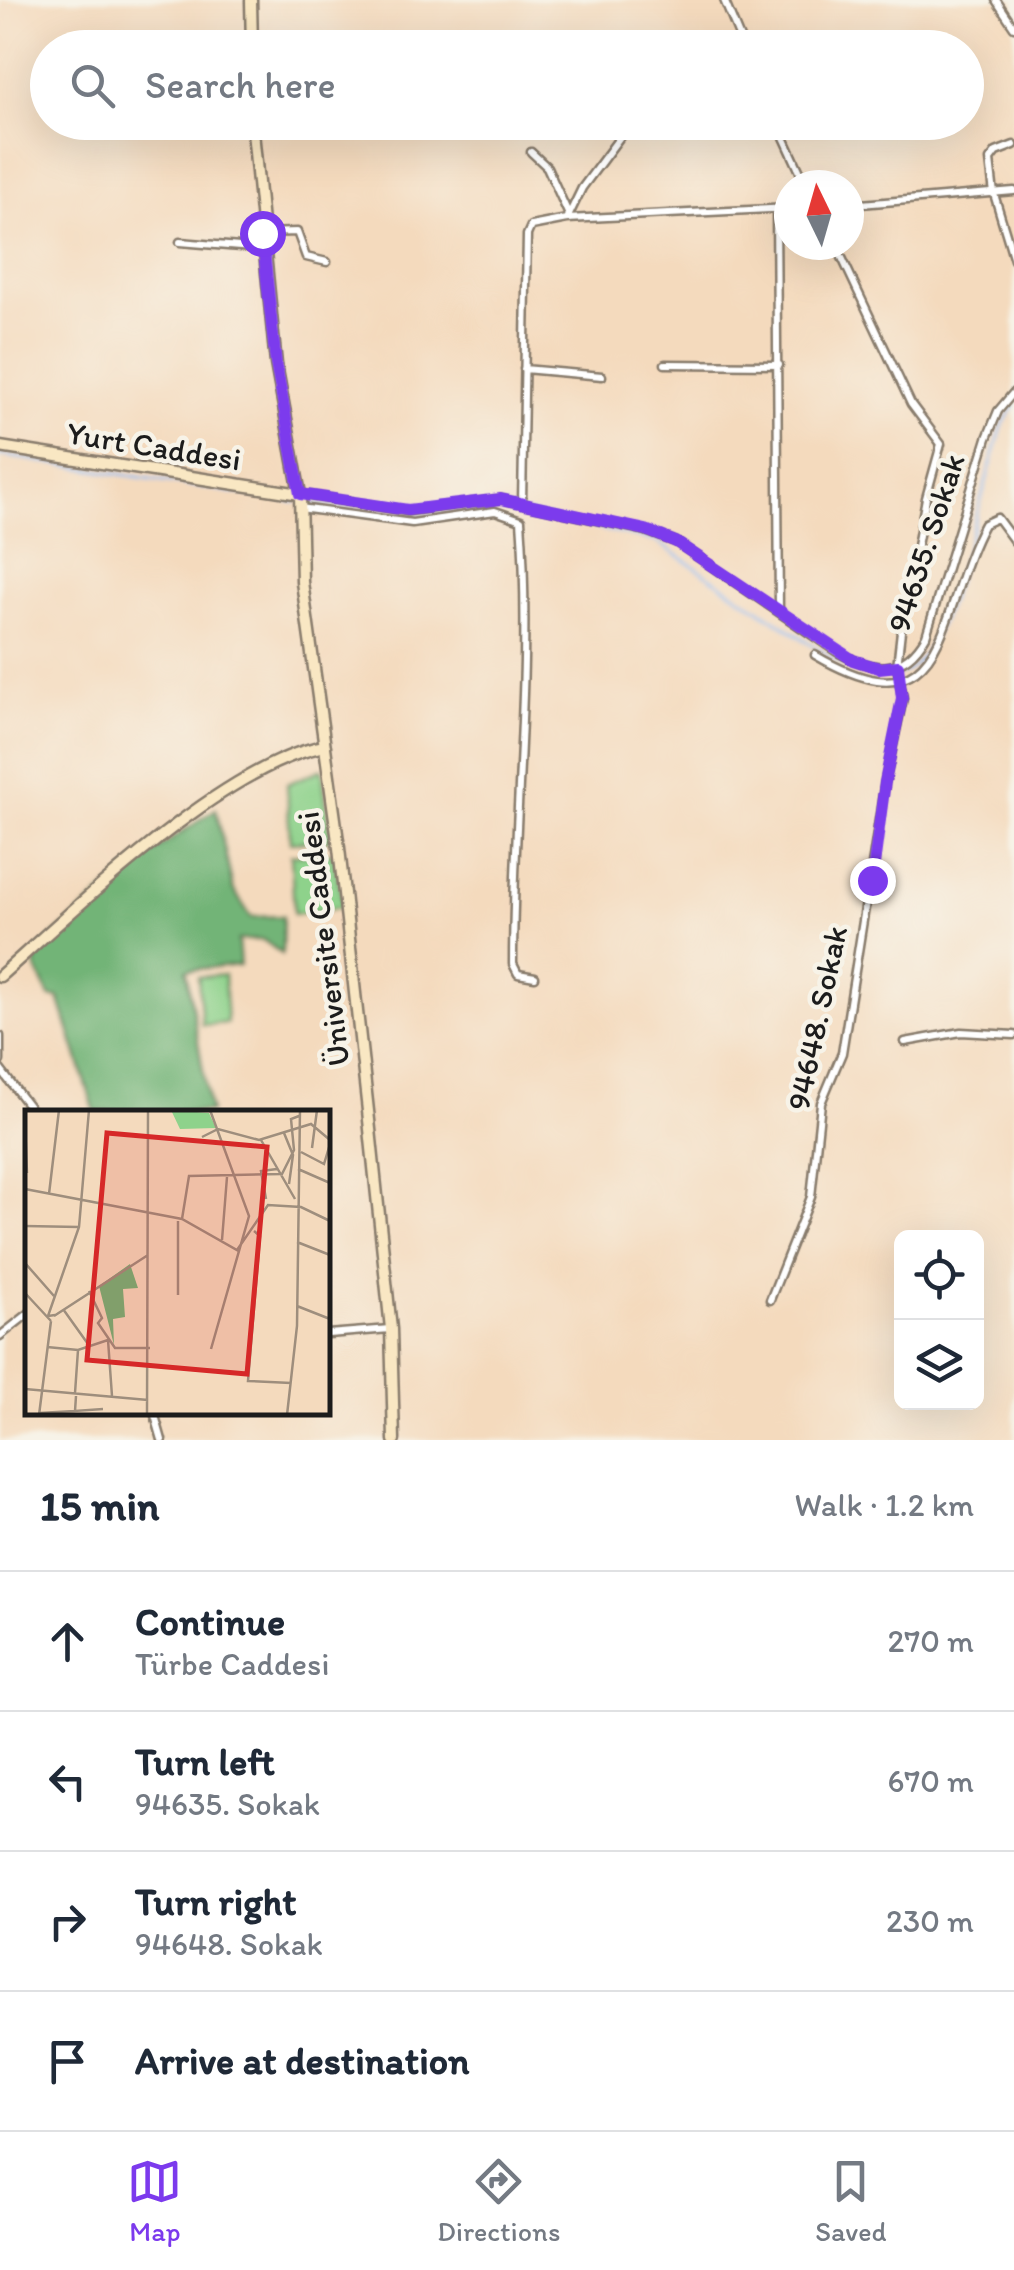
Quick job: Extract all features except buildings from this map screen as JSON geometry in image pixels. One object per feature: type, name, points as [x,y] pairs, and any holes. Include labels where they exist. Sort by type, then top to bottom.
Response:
[{"type":"street","points":[[252,0],[252,30]]},
{"type":"street","points":[[724,0],[736,30]]},
{"type":"street","points":[[996,0],[1014,27]]},
{"type":"street","name":"Üniversite Caddesi","points":[[254,140],[278,381],[300,494],[302,582],[325,746],[391,1329],[394,1440]]},
{"type":"street","points":[[567,217],[582,188],[618,140]]},
{"type":"street","points":[[785,140],[799,170]]},
{"type":"street","points":[[1014,145],[991,157],[994,194],[1014,260]]},
{"type":"street","points":[[531,152],[547,167],[567,217]]},
{"type":"street","points":[[864,205],[1014,192]]},
{"type":"street","points":[[522,502],[527,235],[537,223],[567,217],[774,209]]},
{"type":"street","points":[[262,233],[297,232],[306,257],[327,262]]},
{"type":"street","points":[[180,242],[264,249]]},
{"type":"street","points":[[777,260],[779,613]]},
{"type":"street","points":[[843,260],[912,404],[941,444],[926,498],[898,666],[902,682]]},
{"type":"street","points":[[665,364],[779,365]]},
{"type":"street","points":[[524,369],[602,376]]},
{"type":"street","name":"94635. Sokak","points":[[300,494],[408,510],[476,499],[522,502],[666,538],[853,660],[879,668],[898,666],[915,654],[926,636],[987,438],[998,411],[1014,392]]},
{"type":"street","name":"Yurt Caddesi","points":[[0,447],[300,494]]},
{"type":"street","points":[[299,508],[412,522],[480,512],[520,518],[524,709],[513,964],[518,974],[534,977]]},
{"type":"street","points":[[815,655],[860,678],[902,682],[917,673],[934,648],[984,524],[997,518],[1014,541]]},
{"type":"street","name":"94648. Sokak","points":[[770,1300],[814,1186],[821,1103],[842,1053],[902,682]]},
{"type":"street","points":[[0,976],[104,883],[177,827],[282,758],[325,746]]},
{"type":"street","points":[[905,1042],[960,1032],[1014,1035]]},
{"type":"street","points":[[0,1036],[0,1065],[32,1110]]},
{"type":"street","points":[[0,1336],[25,1316]]},
{"type":"street","points":[[330,1334],[391,1329]]},
{"type":"street","points":[[155,1415],[162,1440]]},
{"type":"green space","points":[[322,769],[331,840],[290,842],[287,784]]},
{"type":"green space","points":[[216,809],[233,889],[251,917],[283,916],[282,954],[263,940],[238,940],[240,965],[186,970],[210,1110],[94,1110],[59,998],[50,997],[35,966],[40,948],[134,865]]},
{"type":"green space","points":[[334,853],[343,907],[294,914],[291,855]]},
{"type":"green space","points":[[224,975],[227,1023],[202,1025],[198,977]]},
{"type":"waterway","points":[[879,676],[909,670],[924,655],[938,628],[1003,424],[1014,406]]},
{"type":"waterway","points":[[0,455],[296,502]]},
{"type":"waterway","points":[[304,503],[411,517],[495,506],[656,541],[843,665]]},
{"type":"route","points":[[262,233],[276,364],[300,494],[408,510],[501,499],[646,530],[676,542],[837,652],[864,665],[898,666],[902,698],[885,782],[872,880]]}]
